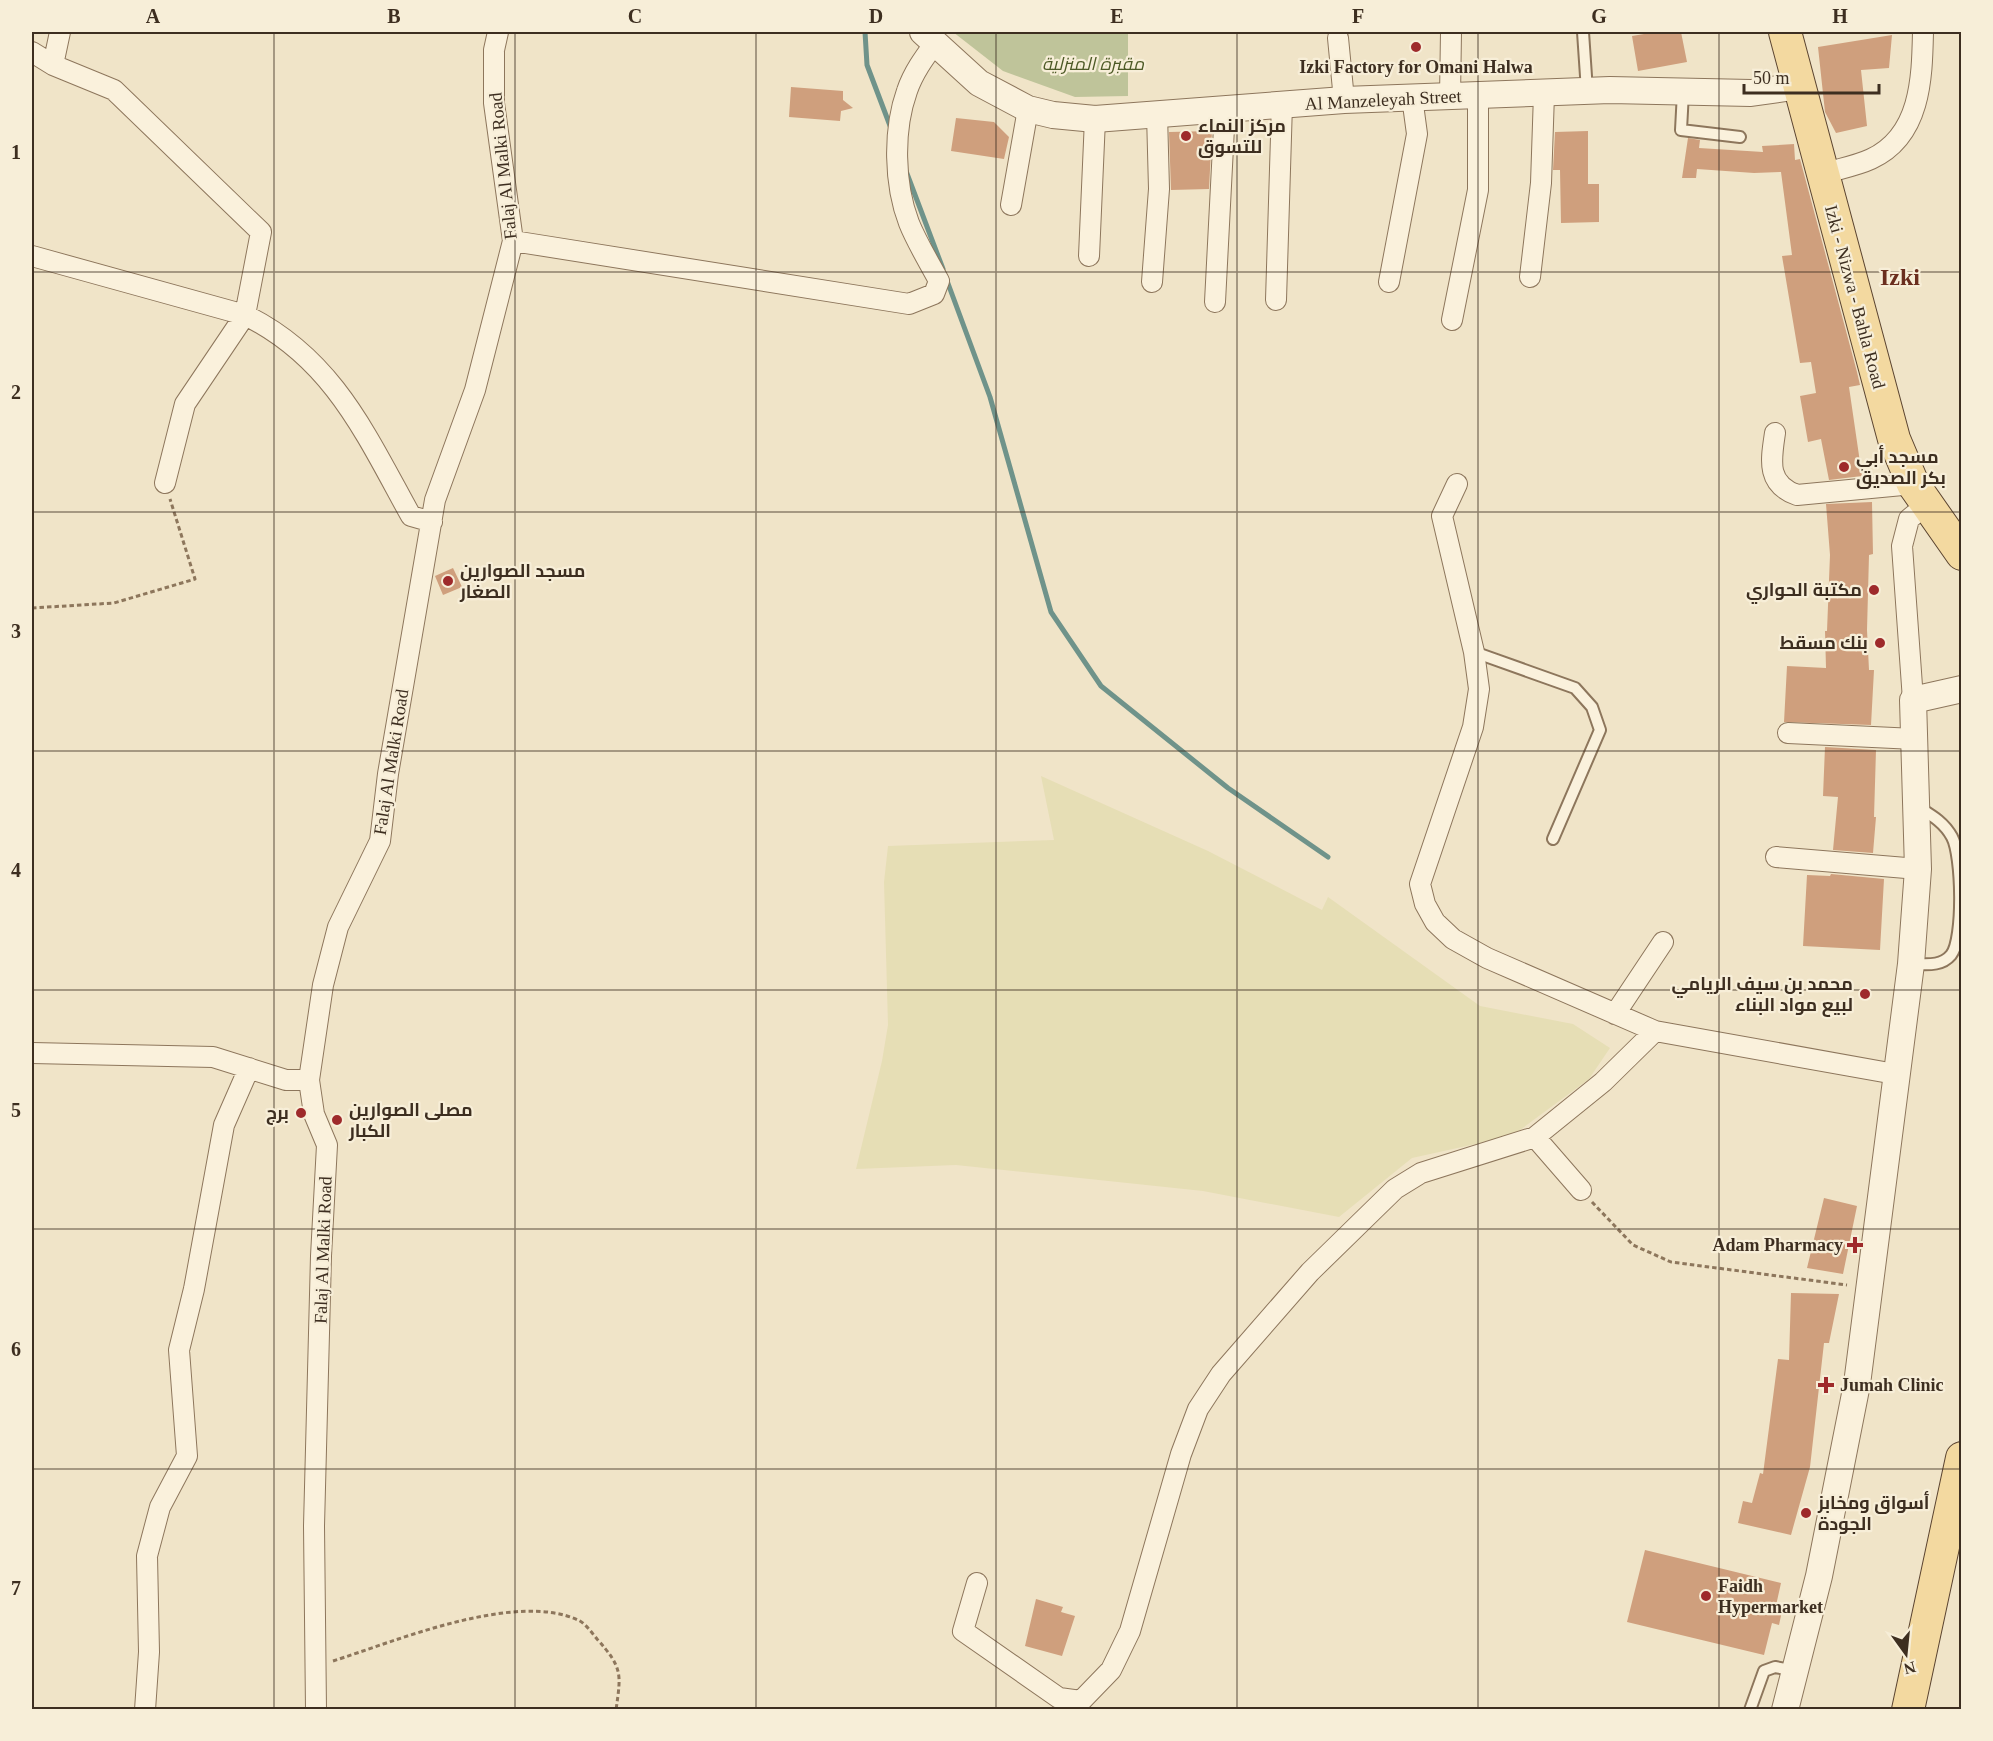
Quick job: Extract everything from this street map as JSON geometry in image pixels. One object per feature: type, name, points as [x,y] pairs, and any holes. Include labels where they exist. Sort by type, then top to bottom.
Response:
[{"type":"main road","name":"Izki - Nizwa - Bahla Road","points":[[1785,32],[1886,415],[1920,494],[1960,555]]},
{"type":"main road","points":[[1908,1710],[1962,1458]]},
{"type":"street","points":[[53,65],[60,32]]},
{"type":"street","name":"Falaj Al Malki Road","points":[[316,1710],[314,1526],[321,1256],[327,1145],[314,1114],[309,1080],[322,986],[338,927],[380,841],[388,774],[435,500],[475,390],[513,241],[494,103],[494,50],[498,32]]},
{"type":"street","points":[[1450,97],[1451,32]]},
{"type":"street","points":[[1822,174],[1873,158],[1891,145],[1906,128],[1916,104],[1923,32]]},
{"type":"street","points":[[513,241],[909,304],[934,294],[939,281],[910,225],[898,169],[903,104],[929,37]]},
{"type":"street","name":"Al Manzeleyah Street","points":[[929,37],[979,83],[1028,109],[1053,116],[1095,119],[1344,100],[1588,92],[1752,93],[1799,86]]},
{"type":"street","points":[[1338,38],[1344,100]]},
{"type":"street","points":[[32,52],[53,65],[114,90],[261,232],[245,315],[185,404],[165,483]]},
{"type":"street","points":[[1530,277],[1541,183],[1544,94]]},
{"type":"street","points":[[1452,320],[1478,190],[1478,95]]},
{"type":"street","points":[[1389,282],[1417,134],[1412,97]]},
{"type":"street","points":[[1276,300],[1282,104]]},
{"type":"street","points":[[1215,302],[1225,108]]},
{"type":"street","points":[[1011,205],[1028,109]]},
{"type":"street","points":[[1152,282],[1159,189],[1156,114]]},
{"type":"street","points":[[1089,256],[1095,119]]},
{"type":"street","points":[[32,256],[245,315],[275,330],[324,373],[360,426],[411,516],[432,522]]},
{"type":"street","points":[[1775,433],[1771,459],[1774,478],[1780,486],[1797,495],[1920,494],[1902,546],[1915,739],[1917,806],[1918,870],[1911,964],[1895,1074],[1870,1288],[1840,1480],[1785,1710]]},
{"type":"street","points":[[1457,484],[1442,516],[1474,652],[1479,689],[1473,727],[1420,884],[1425,904],[1435,922],[1453,939],[1487,958],[1655,1031],[1895,1074]]},
{"type":"street","points":[[1913,706],[1962,689]]},
{"type":"street","points":[[1913,706],[1962,701]]},
{"type":"street","points":[[1788,733],[1915,739]]},
{"type":"street","points":[[1776,857],[1918,870]]},
{"type":"street","points":[[1615,1014],[1663,942]]},
{"type":"street","points":[[977,1583],[963,1631],[1059,1698],[1075,1705],[1111,1670],[1130,1631],[1181,1454],[1198,1409],[1221,1374],[1310,1272],[1395,1189],[1421,1173],[1535,1137],[1603,1082],[1655,1031]]},
{"type":"street","points":[[32,1053],[213,1057],[286,1080],[309,1080]]},
{"type":"street","points":[[145,1710],[149,1652],[147,1556],[160,1507],[187,1456],[179,1350],[194,1290],[224,1125],[249,1068]]},
{"type":"street","points":[[1535,1137],[1581,1190]]},
{"type":"lane","points":[[1583,32],[1588,92]]},
{"type":"lane","points":[[1683,92],[1681,130],[1740,137]]},
{"type":"lane","points":[[1474,652],[1575,688],[1592,708],[1600,730],[1553,839]]},
{"type":"lane","points":[[1911,964],[1938,963],[1945,960],[1955,948],[1960,872],[1958,849],[1947,829],[1917,806]]},
{"type":"lane","points":[[1750,1710],[1764,1671],[1775,1667],[1796,1671]]},
{"type":"path","points":[[32,608],[114,603],[195,579],[165,483]]},
{"type":"path","points":[[1581,1190],[1633,1245],[1671,1262],[1870,1288]]},
{"type":"path","points":[[317,1666],[476,1615],[549,1612],[580,1620],[604,1647],[621,1674],[616,1710]]},
{"type":"shaded area","points":[[1041,776],[1208,851],[1322,910],[1328,897],[1480,1006],[1573,1024],[1610,1048],[1589,1079],[1512,1136],[1412,1158],[1339,1217],[1203,1191],[956,1165],[856,1169],[882,1061],[888,1025],[884,882],[888,846],[1054,840]]},
{"type":"green space","name":"مقبرة المنزلية","points":[[953,32],[1128,32],[1128,96],[1075,97],[1003,71]]},
{"type":"building","points":[[1656,32],[1681,32],[1687,62],[1638,71],[1632,36]]},
{"type":"building","points":[[1892,35],[1889,68],[1861,70],[1867,126],[1836,133],[1825,112],[1818,47]]},
{"type":"building","points":[[791,87],[843,91],[843,100],[853,108],[841,111],[840,121],[789,117]]},
{"type":"building","points":[[956,118],[994,122],[1009,137],[1004,159],[951,151]]},
{"type":"building","points":[[1212,131],[1209,189],[1171,190],[1169,132]]},
{"type":"building","points":[[1588,131],[1588,184],[1599,184],[1599,222],[1561,223],[1560,170],[1553,170],[1555,132]]},
{"type":"building","points":[[1688,138],[1700,140],[1699,148],[1763,152],[1762,146],[1794,144],[1795,160],[1800,159],[1860,385],[1849,387],[1862,476],[1829,480],[1821,439],[1808,442],[1800,396],[1816,393],[1811,362],[1800,363],[1782,256],[1792,255],[1781,172],[1754,173],[1697,169],[1696,178],[1682,178]]},
{"type":"building","points":[[1872,502],[1873,554],[1869,555],[1867,630],[1869,670],[1874,670],[1871,725],[1784,722],[1787,666],[1826,668],[1825,631],[1827,631],[1830,555],[1826,504]]},
{"type":"building","name":"مسجد الصوارين الصغار","points":[[453,568],[462,587],[443,595],[435,576]]},
{"type":"building","points":[[1825,747],[1876,750],[1874,817],[1876,817],[1873,853],[1833,850],[1838,797],[1823,796]]},
{"type":"building","points":[[1831,874],[1884,879],[1880,950],[1803,946],[1807,875],[1830,876]]},
{"type":"building","points":[[1824,1198],[1857,1206],[1843,1274],[1807,1268]]},
{"type":"building","points":[[1791,1293],[1839,1294],[1829,1343],[1824,1343],[1810,1467],[1791,1535],[1738,1523],[1743,1501],[1752,1503],[1760,1473],[1763,1474],[1778,1359],[1789,1360]]},
{"type":"building","name":"Faidh Hypermarket","points":[[1645,1550],[1781,1583],[1775,1610],[1782,1611],[1779,1625],[1772,1623],[1764,1655],[1627,1622]]},
{"type":"building","points":[[1036,1599],[1063,1607],[1061,1612],[1075,1616],[1062,1656],[1025,1646]]},
{"type":"waterway","points":[[865,32],[867,65],[892,131]]},
{"type":"waterway","points":[[906,171],[943,269]]},
{"type":"waterway","points":[[946,278],[990,397],[1051,612],[1101,686],[1228,788],[1328,857]]},
{"type":"place","name":"Izki Factory for Omani Halwa","points":[[1416,47]]},
{"type":"place","name":"مركز النماء للتسوق","points":[[1186,136]]},
{"type":"place","name":"مسجد أبي بكر الصديق","points":[[1844,467]]},
{"type":"place","name":"مسجد الصوارين الصغار","points":[[448,581]]},
{"type":"place","name":"مكتبة الحواري","points":[[1874,590]]},
{"type":"place","name":"بنك مسقط","points":[[1880,643]]},
{"type":"place","name":"محمد بن سيف الريامي لبيع مواد البناء","points":[[1865,994]]},
{"type":"place","name":"برج","points":[[301,1113]]},
{"type":"place","name":"مصلى الصوارين الكبار","points":[[337,1120]]},
{"type":"place","name":"Adam Pharmacy","points":[[1855,1245]]},
{"type":"place","name":"Jumah Clinic","points":[[1826,1385]]},
{"type":"place","name":"أسواق ومخابز الجودة","points":[[1806,1513]]},
{"type":"place","name":"Faidh Hypermarket","points":[[1706,1596]]},
{"type":"district","name":"Izki","points":[[1900,277]]}]
